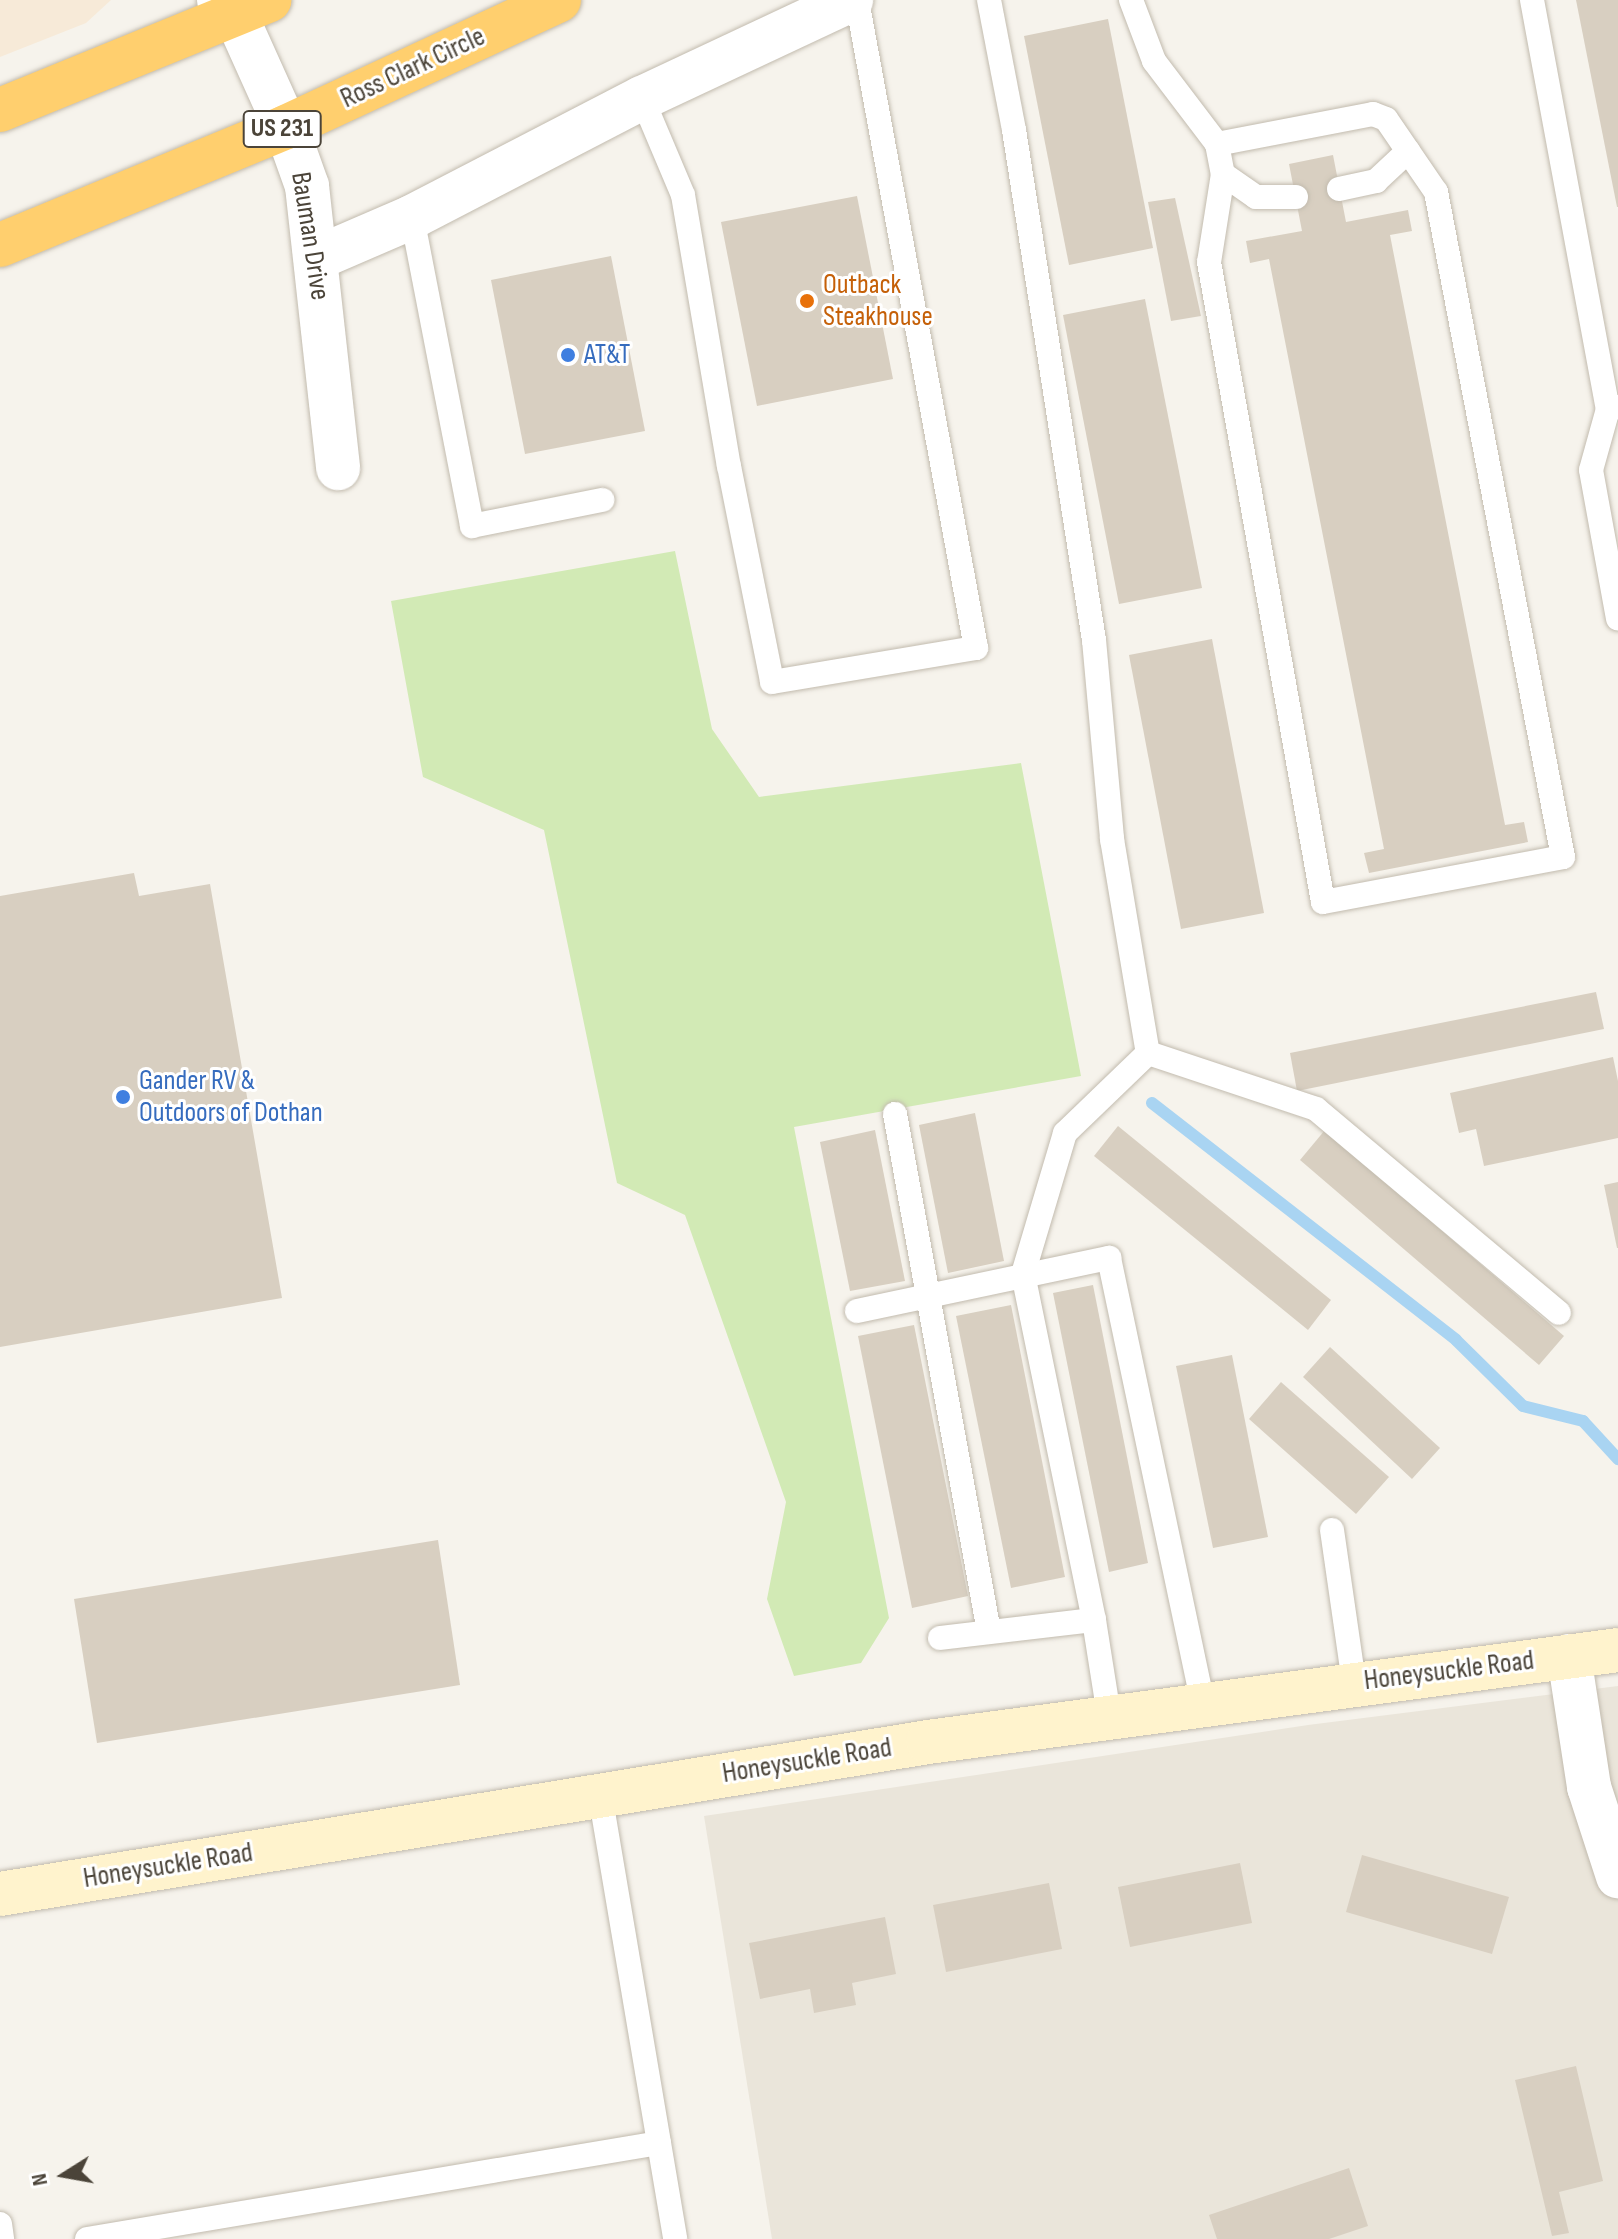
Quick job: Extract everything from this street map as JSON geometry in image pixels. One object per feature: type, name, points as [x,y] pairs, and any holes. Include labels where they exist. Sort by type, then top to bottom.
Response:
[{"type":"highway","name":"Ross Clark Circle","points":[[0,245],[286,127],[559,0]]},
{"type":"highway","points":[[0,110],[241,4]]},
{"type":"main road","name":"Honeysuckle Road","points":[[0,1894],[600,1794],[1109,1715],[1618,1650]]},
{"type":"street","points":[[317,258],[412,217],[642,98],[851,0]]},
{"type":"street","name":"Bauman Drive","points":[[241,4],[307,186],[338,468]]},
{"type":"street","points":[[1569,1656],[1589,1787],[1618,1876]]},
{"type":"lane","points":[[642,98],[683,195],[729,466],[772,682],[976,648],[857,0]]},
{"type":"lane","points":[[989,0],[1014,130],[1094,640],[1112,839],[1148,1053]]},
{"type":"lane","points":[[1131,0],[1154,61],[1217,144],[1223,174],[1209,262],[1323,902],[1563,857],[1436,192],[1386,119],[1373,114],[1217,144]]},
{"type":"lane","points":[[1532,0],[1613,408],[1591,470],[1618,619]]},
{"type":"lane","points":[[1339,189],[1376,181],[1408,151]]},
{"type":"lane","points":[[1223,174],[1256,197],[1296,197]]},
{"type":"lane","points":[[412,217],[472,526],[602,500]]},
{"type":"lane","points":[[1109,1715],[1094,1620],[1023,1274],[1065,1133],[1148,1053]]},
{"type":"lane","points":[[1148,1053],[1316,1109],[1559,1313]]},
{"type":"lane","points":[[895,1114],[989,1632]]},
{"type":"lane","points":[[857,1311],[1109,1258],[1203,1703]]},
{"type":"lane","points":[[1332,1530],[1354,1683]]},
{"type":"lane","points":[[940,1638],[1094,1620]]},
{"type":"lane","points":[[600,1794],[675,2239]]},
{"type":"lane","points":[[87,2239],[659,2143]]},
{"type":"lane","points":[[0,2224],[2,2239]]},
{"type":"shaded area","points":[[0,0],[111,0],[86,23],[0,57]]},
{"type":"shaded area","points":[[1618,1686],[1618,2239],[772,2239],[704,1816],[1308,1725]]},
{"type":"green space","points":[[675,551],[712,729],[759,797],[1021,763],[1081,1076],[794,1127],[889,1618],[861,1663],[794,1676],[767,1599],[786,1502],[685,1215],[617,1183],[544,830],[423,777],[391,601]]},
{"type":"building","points":[[1576,0],[1618,0],[1618,207],[1617,207]]},
{"type":"building","points":[[1108,19],[1153,248],[1069,265],[1024,36]]},
{"type":"building","points":[[1333,155],[1346,222],[1408,210],[1412,231],[1390,235],[1505,825],[1524,822],[1528,842],[1369,873],[1364,853],[1384,849],[1269,259],[1250,263],[1246,241],[1302,231],[1289,164]]},
{"type":"building","name":"Outback Steakhouse","points":[[857,196],[893,379],[757,406],[721,222]]},
{"type":"building","points":[[1175,198],[1201,316],[1171,321],[1148,202]]},
{"type":"building","name":"AT&T","points":[[611,256],[645,431],[525,454],[491,280]]},
{"type":"building","points":[[1145,299],[1202,588],[1119,604],[1063,315]]},
{"type":"building","points":[[1212,639],[1264,913],[1181,929],[1129,655]]},
{"type":"building","name":"Gander RV & Outdoors of Dothan","points":[[134,873],[139,896],[210,884],[282,1298],[0,1347],[0,896]]},
{"type":"building","points":[[1596,992],[1604,1029],[1297,1091],[1290,1053]]},
{"type":"building","points":[[1613,1057],[1618,1081],[1618,1138],[1484,1166],[1476,1129],[1459,1133],[1450,1093]]},
{"type":"building","points":[[975,1113],[1004,1261],[948,1273],[919,1125]]},
{"type":"building","points":[[1118,1126],[1331,1300],[1308,1330],[1094,1156]]},
{"type":"building","points":[[875,1130],[905,1281],[850,1291],[820,1142]]},
{"type":"building","points":[[1325,1130],[1564,1336],[1539,1365],[1300,1160]]},
{"type":"building","points":[[1618,1182],[1618,1248],[1617,1248],[1604,1185]]},
{"type":"building","points":[[1093,1285],[1148,1563],[1109,1572],[1053,1293]]},
{"type":"building","points":[[1011,1305],[1065,1577],[1011,1588],[956,1316]]},
{"type":"building","points":[[914,1325],[968,1596],[912,1608],[858,1336]]},
{"type":"building","points":[[1330,1347],[1440,1448],[1412,1479],[1303,1377]]},
{"type":"building","points":[[1232,1355],[1268,1537],[1213,1548],[1176,1366]]},
{"type":"building","points":[[1281,1382],[1389,1477],[1356,1514],[1249,1419]]},
{"type":"building","points":[[438,1540],[460,1685],[97,1743],[74,1599]]},
{"type":"building","points":[[1362,1855],[1509,1897],[1492,1954],[1346,1912]]},
{"type":"building","points":[[1240,1863],[1252,1923],[1130,1947],[1118,1887]]},
{"type":"building","points":[[1049,1883],[1062,1949],[946,1972],[933,1905]]},
{"type":"building","points":[[885,1917],[896,1974],[852,1983],[856,2005],[814,2013],[810,1989],[760,1999],[749,1943]]},
{"type":"building","points":[[1576,2066],[1603,2181],[1559,2192],[1569,2233],[1552,2236],[1515,2080]]},
{"type":"building","points":[[1349,2168],[1368,2226],[1329,2239],[1217,2239],[1209,2215]]},
{"type":"waterway","points":[[1152,1103],[1456,1340],[1523,1406],[1583,1421],[1618,1459]]},
{"type":"place","name":"Outback Steakhouse","points":[[807,301]]},
{"type":"place","name":"AT&T","points":[[568,355]]},
{"type":"place","name":"Gander RV & Outdoors of Dothan","points":[[123,1097]]}]
